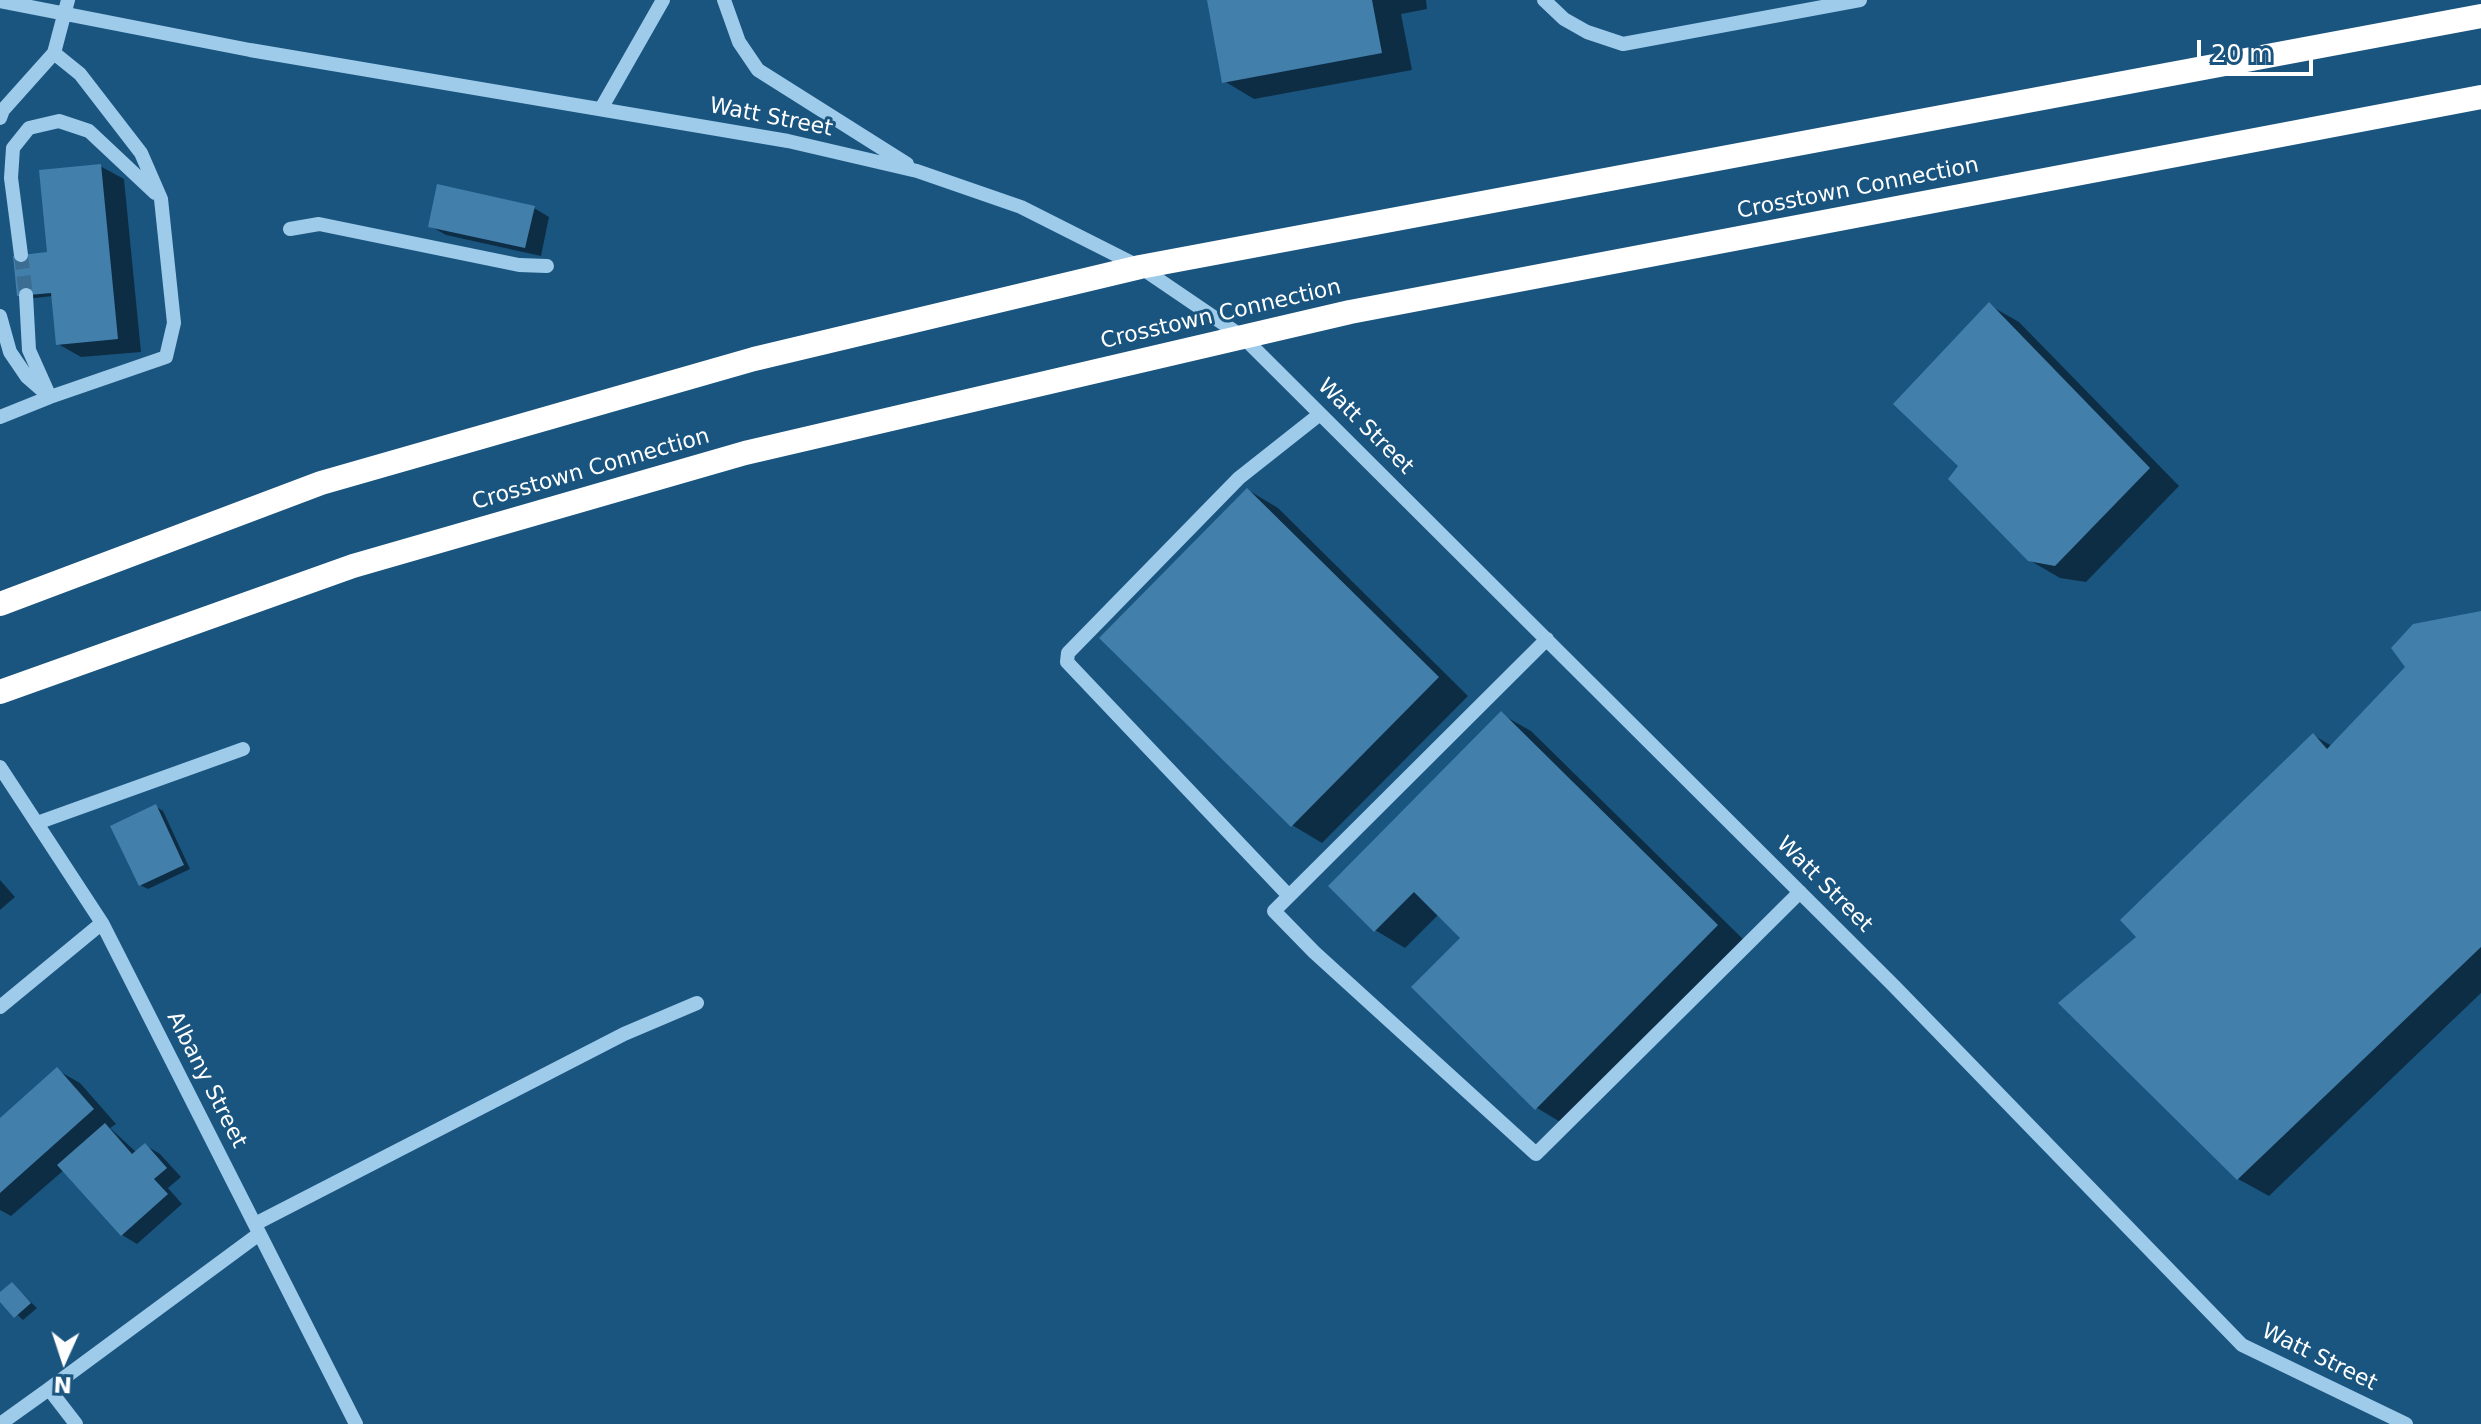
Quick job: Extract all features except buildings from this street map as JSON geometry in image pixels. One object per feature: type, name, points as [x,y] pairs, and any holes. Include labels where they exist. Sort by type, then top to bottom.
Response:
[{"type":"highway","points":[[0,604],[336,479],[754,359],[1140,267],[2481,16]]},
{"type":"highway","name":"Crosstown Connection","points":[[0,692],[353,566],[745,453],[1365,309],[2481,97]]},
{"type":"street","points":[[602,107],[663,0]]},
{"type":"street","points":[[724,0],[739,42],[758,70],[917,171]]},
{"type":"street","points":[[1544,0],[1575,26],[1623,44],[1788,6],[1860,0]]},
{"type":"street","name":"Watt Street","points":[[0,1],[65,6],[250,50],[602,107],[788,141],[917,171],[1021,207],[1140,267],[1243,337],[1800,892],[2242,1345],[2406,1424]]},
{"type":"street","points":[[0,118],[3,110],[54,53],[65,6]]},
{"type":"street","points":[[0,417],[166,357],[174,323],[161,199],[141,153],[80,74],[54,53]]},
{"type":"street","points":[[21,255],[11,178],[13,148],[29,128],[59,121],[89,131],[161,199]]},
{"type":"street","points":[[290,229],[319,224],[519,265],[547,266]]},
{"type":"street","points":[[26,295],[29,350],[50,397]]},
{"type":"street","points":[[0,316],[10,352],[27,377],[50,397]]},
{"type":"street","points":[[1289,896],[1067,662],[1068,653],[1239,478],[1320,414]]},
{"type":"street","points":[[1547,639],[1274,911],[1314,952],[1536,1154],[1800,892]]},
{"type":"street","points":[[37,823],[243,749]]},
{"type":"street","name":"Albany Street","points":[[0,767],[102,923],[356,1424]]},
{"type":"street","points":[[0,1007],[102,923]]},
{"type":"street","points":[[0,1424],[257,1229],[624,1034],[697,1003]]},
{"type":"street","points":[[49,1389],[76,1424]]},
{"type":"tunnel","points":[[21,255],[26,295]]}]
